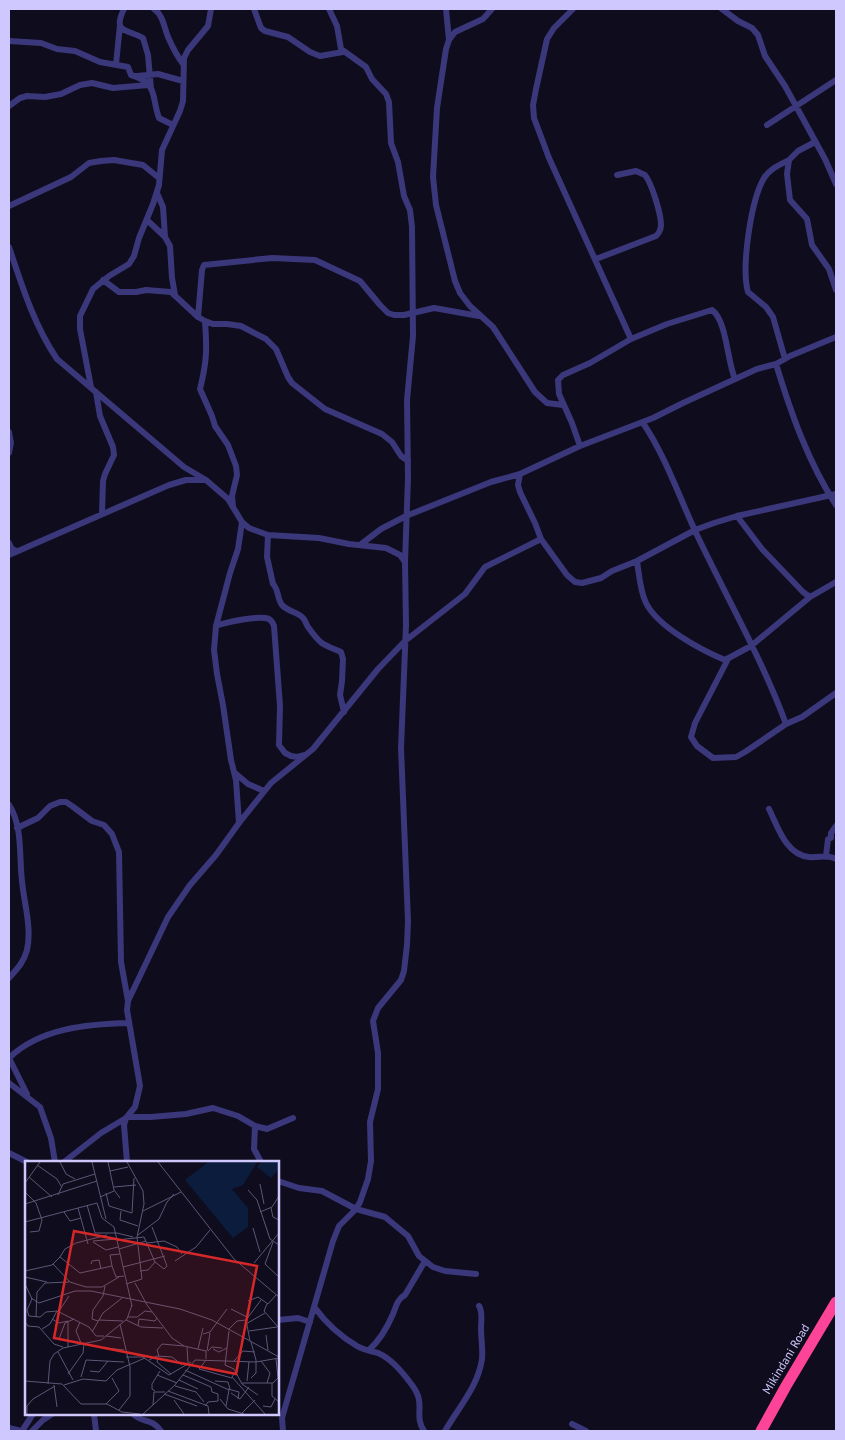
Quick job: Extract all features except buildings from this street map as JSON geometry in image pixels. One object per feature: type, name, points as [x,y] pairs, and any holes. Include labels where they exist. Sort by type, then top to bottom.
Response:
[{"type":"highway","name":"Mikindani Road","points":[[761,1431],[836,1302]]},
{"type":"street","points":[[116,64],[120,20],[124,9]]},
{"type":"street","points":[[154,9],[160,14],[168,37],[183,64]]},
{"type":"street","points":[[91,386],[82,345],[80,316],[93,289],[102,280],[129,264],[134,256],[157,193],[162,150],[184,101],[183,64],[186,53],[208,26],[210,9]]},
{"type":"street","points":[[254,9],[261,28],[265,31],[288,37],[310,52],[320,56],[343,52]]},
{"type":"street","points":[[283,1431],[282,1418],[336,1233],[343,1222],[356,1210],[370,1171],[370,1122],[378,1088],[378,1053],[373,1021],[378,1008],[400,980],[404,970],[408,921],[401,711],[405,641],[408,478],[407,400],[412,354],[413,313],[411,215],[404,196],[398,162],[391,143],[388,98],[372,79],[366,67],[343,52],[339,44],[337,26],[329,9]]},
{"type":"street","points":[[446,9],[448,40],[437,108],[433,170],[434,193],[442,236],[455,281],[465,299],[493,327],[535,392],[547,403],[563,405]]},
{"type":"street","points":[[448,40],[454,32],[483,19],[492,9]]},
{"type":"street","points":[[573,9],[549,35],[536,89],[533,114],[549,158],[596,258],[631,339]]},
{"type":"street","points":[[722,9],[738,21],[752,28],[755,32],[765,56],[782,81],[834,174],[836,184]]},
{"type":"street","points":[[120,24],[124,30],[143,38],[150,74],[150,87]]},
{"type":"street","points":[[9,41],[41,43],[57,49],[75,51],[100,62],[128,67],[131,75],[141,77],[150,87],[155,98],[158,117],[173,125]]},
{"type":"street","points":[[137,76],[150,74],[164,75],[183,81]]},
{"type":"street","points":[[767,126],[836,80]]},
{"type":"street","points":[[9,106],[20,98],[27,96],[45,97],[60,94],[80,85],[92,83],[113,88],[150,87]]},
{"type":"street","points":[[785,359],[772,316],[766,307],[751,296],[748,290],[746,271],[748,237],[756,197],[764,178],[769,171],[815,142]]},
{"type":"street","points":[[9,206],[71,177],[89,163],[114,160],[143,164],[159,178]]},
{"type":"street","points":[[789,160],[787,174],[790,200],[807,219],[812,245],[829,269],[836,290]]},
{"type":"street","points":[[596,258],[656,236],[661,229],[655,198],[645,175],[636,171],[617,175]]},
{"type":"street","points":[[157,193],[162,207],[165,237]]},
{"type":"street","points":[[147,220],[165,237],[170,246],[172,278],[176,295]]},
{"type":"street","points":[[9,247],[29,305],[45,342],[58,359],[184,467],[206,480],[228,499],[242,522],[258,532],[268,535],[319,538],[386,548],[400,555],[405,562]]},
{"type":"street","points":[[198,317],[204,265],[272,258],[308,259],[320,262],[360,281],[388,313],[399,316],[429,309],[439,309],[481,316]]},
{"type":"street","points":[[102,280],[119,292],[168,291],[176,295],[198,317],[205,321],[213,324],[241,326],[266,339],[276,349],[292,383],[325,409],[382,434],[392,442],[401,456],[408,461]]},
{"type":"street","points":[[580,446],[563,405],[557,386],[558,380],[561,376],[590,364],[631,339],[666,324],[712,310],[718,317],[735,379]]},
{"type":"street","points":[[205,321],[208,343],[200,389],[215,426],[228,445],[236,466],[237,475],[232,496],[233,507]]},
{"type":"street","points":[[360,545],[381,529],[406,516],[491,482],[520,474],[580,446],[643,423],[735,379],[765,366],[776,364],[836,337]]},
{"type":"street","points":[[776,364],[796,424],[822,483],[833,495],[836,505]]},
{"type":"street","points":[[96,392],[100,416],[114,455],[104,474],[102,514]]},
{"type":"street","points":[[643,423],[656,445],[774,694],[786,724]]},
{"type":"street","points":[[9,432],[11,443],[9,452]]},
{"type":"street","points":[[520,474],[518,485],[520,492],[536,523],[541,538],[567,575],[578,582],[601,578],[618,567],[637,561],[695,530],[737,516],[833,495]]},
{"type":"street","points":[[9,555],[169,485],[186,480],[206,480]]},
{"type":"street","points":[[737,516],[762,549],[810,597]]},
{"type":"street","points":[[239,823],[234,773],[216,674],[214,650],[216,626],[241,539],[242,522]]},
{"type":"street","points":[[268,535],[267,557],[273,584],[281,603],[302,617],[321,644],[341,652],[343,659],[340,695],[344,712]]},
{"type":"street","points":[[128,1000],[168,917],[190,885],[271,783],[306,755],[344,712],[378,669],[405,641],[460,598],[485,567],[541,538]]},
{"type":"street","points":[[9,544],[12,549],[17,551]]},
{"type":"street","points":[[637,561],[646,602],[659,619],[702,649],[725,660],[751,646],[810,597],[836,582]]},
{"type":"street","points":[[216,626],[236,620],[268,619],[272,621],[276,634],[279,674],[279,745],[285,753],[291,756],[306,755]]},
{"type":"street","points":[[728,659],[695,723],[691,737],[693,741],[713,758],[736,757],[786,724],[802,717],[836,693]]},
{"type":"street","points":[[234,773],[248,784],[264,791]]},
{"type":"street","points":[[17,828],[38,818],[50,806],[66,802],[92,821],[104,825],[112,834],[119,852],[121,962],[140,1086],[135,1107],[124,1125],[127,1161]]},
{"type":"street","points":[[9,805],[14,814],[17,828],[29,932],[28,948],[23,961],[9,978]]},
{"type":"street","points":[[769,809],[786,843],[792,850],[806,857],[826,856],[836,859]]},
{"type":"street","points":[[9,822],[17,828]]},
{"type":"street","points":[[826,856],[828,839],[831,838],[831,833],[836,826]]},
{"type":"street","points":[[29,1097],[9,1058],[27,1045],[66,1030],[98,1024],[129,1023]]},
{"type":"street","points":[[9,1083],[40,1107],[51,1138],[55,1161]]},
{"type":"street","points":[[65,1161],[100,1133],[127,1118],[186,1114],[213,1108],[238,1116],[263,1129],[271,1128],[293,1118]]},
{"type":"street","points":[[255,1126],[254,1148],[260,1161]]},
{"type":"street","points":[[9,1153],[25,1161]]},
{"type":"street","points":[[279,1181],[295,1187],[322,1191],[356,1210],[385,1217],[406,1233],[419,1256],[424,1261],[439,1270],[476,1274]]},
{"type":"street","points":[[369,1350],[380,1337],[394,1314],[401,1296],[405,1294],[424,1261]]},
{"type":"street","points":[[445,1431],[472,1387],[480,1366],[482,1354],[482,1312],[479,1306]]},
{"type":"street","points":[[315,1308],[336,1332],[356,1346],[383,1355],[397,1367],[419,1395],[419,1420],[424,1431]]},
{"type":"street","points":[[279,1320],[298,1318],[310,1322]]},
{"type":"street","points":[[380,1337],[383,1355]]},
{"type":"street","points":[[9,1428],[21,1431],[33,1415]]},
{"type":"street","points":[[32,1431],[50,1415]]},
{"type":"street","points":[[94,1415],[96,1431]]},
{"type":"street","points":[[134,1415],[142,1420],[153,1422],[161,1431]]},
{"type":"street","points":[[572,1424],[586,1431]]}]
